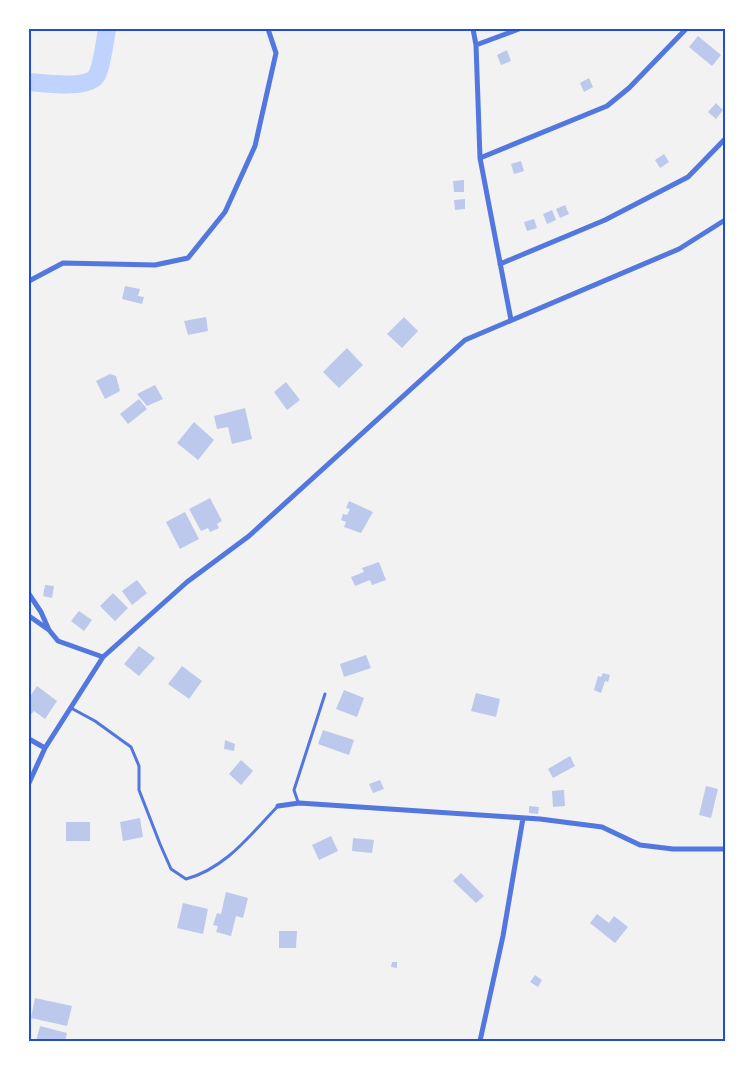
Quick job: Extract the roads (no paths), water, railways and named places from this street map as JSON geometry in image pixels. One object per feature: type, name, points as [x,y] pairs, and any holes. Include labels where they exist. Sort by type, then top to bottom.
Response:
[{"type":"street","points":[[29,281],[63,263],[155,265],[188,258],[225,212],[255,146],[276,52],[268,29]]},
{"type":"street","points":[[473,29],[476,45],[480,158],[511,320]]},
{"type":"street","points":[[476,45],[519,29]]},
{"type":"street","points":[[480,158],[607,106],[629,88],[686,29]]},
{"type":"street","points":[[500,264],[605,220],[688,177],[725,139]]},
{"type":"street","points":[[29,783],[45,748],[103,657],[187,582],[249,536],[466,340],[679,249],[725,220]]},
{"type":"street","points":[[29,594],[41,612],[49,630],[58,641],[103,657]]},
{"type":"street","points":[[29,616],[49,630]]},
{"type":"street","points":[[29,739],[45,748]]},
{"type":"street","points":[[278,806],[298,803],[523,818],[602,826],[640,845],[673,849],[725,849]]},
{"type":"street","points":[[480,1041],[503,936],[523,818]]},
{"type":"lane","points":[[298,803],[294,790],[325,694]]},
{"type":"lane","points":[[71,708],[96,721],[131,747],[139,766],[139,790],[160,844],[171,869],[186,879],[205,874],[227,859],[278,806]]},
{"type":"waterway","points":[[29,82],[76,84],[92,80],[97,75],[100,65],[107,29]]}]
